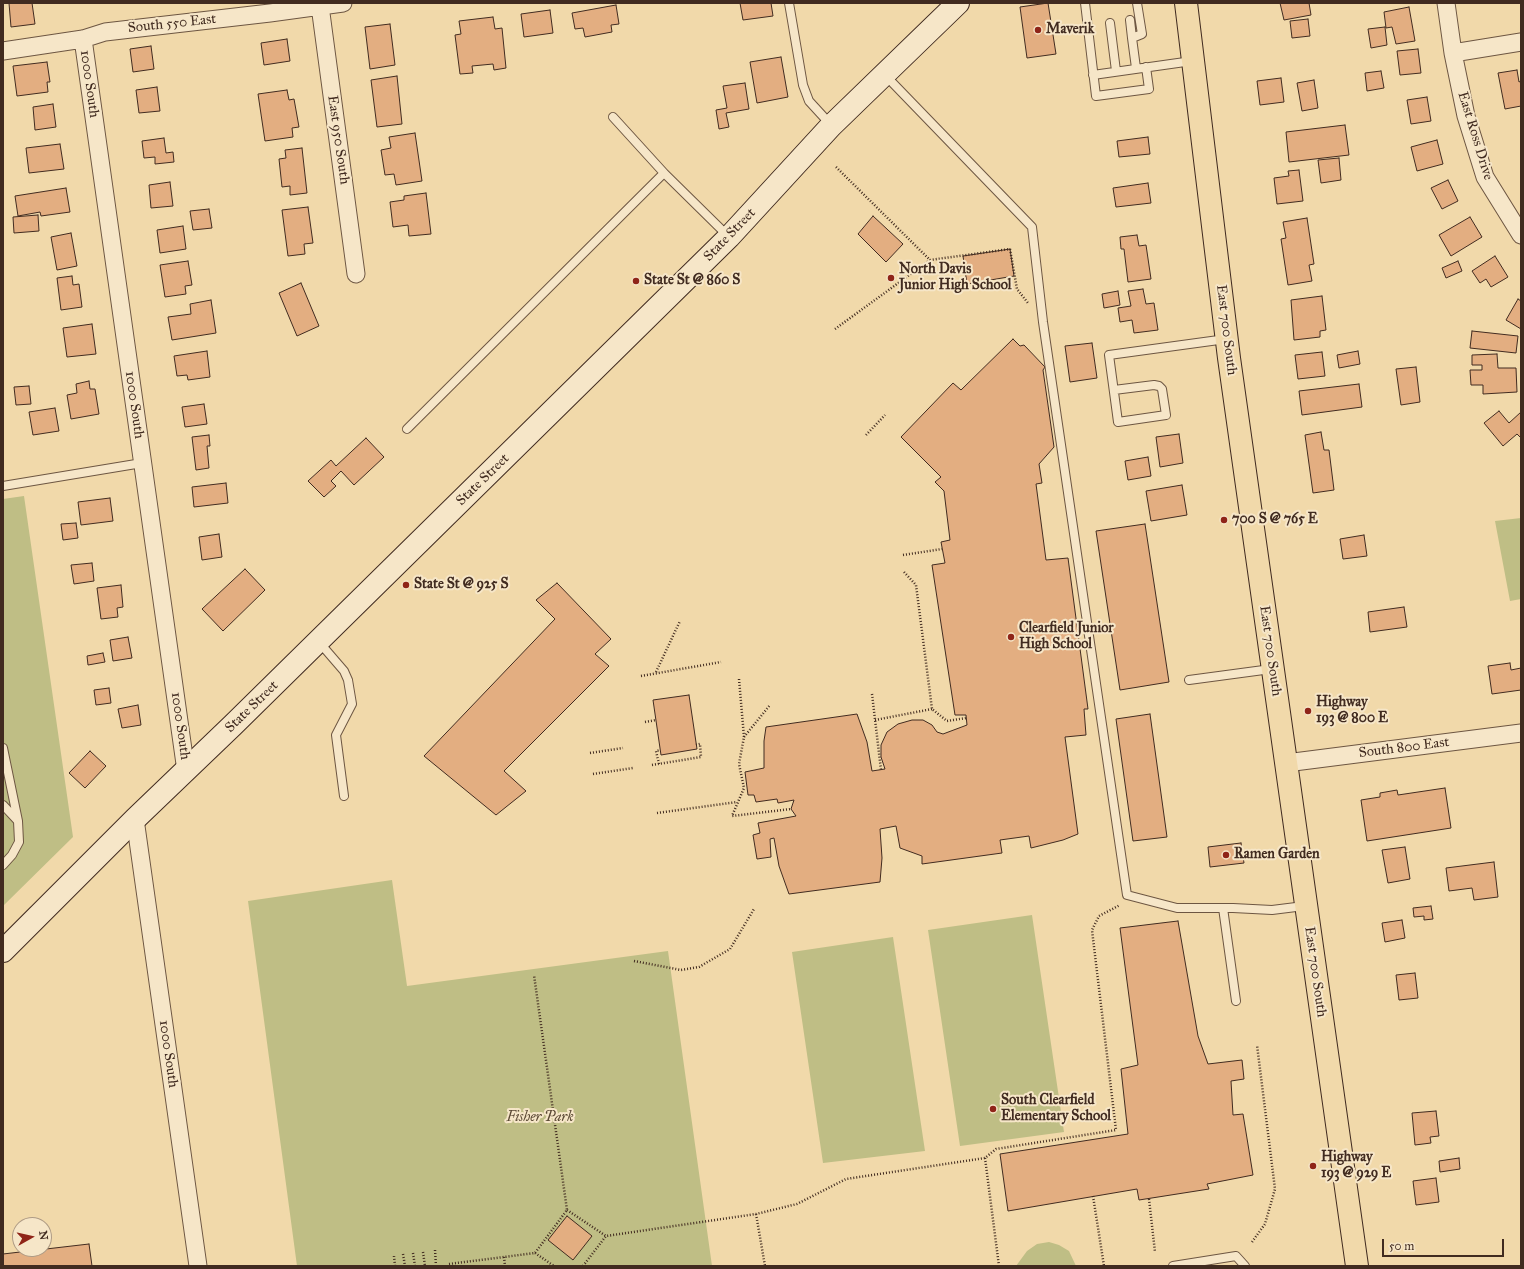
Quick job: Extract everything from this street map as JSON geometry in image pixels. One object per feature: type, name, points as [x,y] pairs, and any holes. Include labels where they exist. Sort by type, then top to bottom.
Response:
[{"type":"main road","name":"State Street","points":[[3,951],[135,819],[186,771],[729,237],[831,126],[958,3]]},
{"type":"main road","name":"East 700 South","points":[[1186,3],[1227,338],[1305,906],[1357,1266]]},
{"type":"street","name":"South 550 East","points":[[3,51],[83,39],[105,32],[270,8],[320,6],[343,3]]},
{"type":"street","name":"East Ross Drive","points":[[1446,3],[1453,53],[1466,116],[1485,178],[1521,235]]},
{"type":"street","name":"East 950 South","points":[[320,6],[356,274]]},
{"type":"street","name":"1000 South","points":[[83,39],[186,771]]},
{"type":"street","points":[[1453,53],[1521,42]]},
{"type":"street","name":"South 800 East","points":[[1286,763],[1521,733]]},
{"type":"street","name":"1000 South","points":[[135,819],[198,1266]]},
{"type":"lane","points":[[789,3],[803,85],[809,101],[831,126]]},
{"type":"lane","points":[[1084,3],[1096,96],[1149,89],[1146,67]]},
{"type":"lane","points":[[1132,38],[1142,34],[1137,3]]},
{"type":"lane","points":[[1130,20],[1136,68]]},
{"type":"lane","points":[[1110,23],[1116,71]]},
{"type":"lane","points":[[1093,74],[1193,61]]},
{"type":"lane","points":[[884,75],[1032,227],[1043,322],[1127,895],[1131,898],[1177,908],[1272,910],[1305,906]]},
{"type":"lane","points":[[613,117],[664,172],[729,237]]},
{"type":"lane","points":[[407,429],[664,172]]},
{"type":"lane","points":[[1114,390],[1154,384],[1159,386],[1162,389],[1166,416],[1118,422],[1108,355],[1227,338]]},
{"type":"lane","points":[[3,486],[142,463]]},
{"type":"lane","points":[[318,641],[344,671],[348,680],[352,704],[336,735],[344,796]]},
{"type":"lane","points":[[1189,680],[1272,669]]},
{"type":"lane","points":[[3,748],[18,821],[19,842],[12,855],[3,865]]},
{"type":"lane","points":[[3,805],[18,821]]},
{"type":"lane","points":[[1223,908],[1236,1001]]},
{"type":"lane","points":[[1173,1266],[1236,1256],[1245,1266]]},
{"type":"path","points":[[836,167],[930,260]]},
{"type":"path","points":[[835,328],[930,260],[1010,249],[1016,289],[1043,322]]},
{"type":"path","points":[[866,435],[884,415]]},
{"type":"path","points":[[903,555],[942,550]]},
{"type":"path","points":[[904,572],[916,585],[932,709],[947,721],[966,718]]},
{"type":"path","points":[[656,672],[680,621]]},
{"type":"path","points":[[641,676],[656,672],[721,662]]},
{"type":"path","points":[[739,679],[744,737],[739,764],[744,788],[732,816],[791,809]]},
{"type":"path","points":[[872,694],[881,770]]},
{"type":"path","points":[[744,737],[770,705]]},
{"type":"path","points":[[875,720],[932,709]]},
{"type":"path","points":[[645,722],[656,720]]},
{"type":"path","points":[[652,765],[701,757],[700,744],[696,745]]},
{"type":"path","points":[[590,753],[623,748]]},
{"type":"path","points":[[659,764],[656,751],[660,750]]},
{"type":"path","points":[[593,774],[633,768]]},
{"type":"path","points":[[657,813],[738,802]]},
{"type":"path","points":[[567,1210],[606,1236],[756,1214],[797,1204],[846,1179],[985,1158],[996,1149],[1116,1130],[1092,930],[1099,916],[1122,904]]},
{"type":"path","points":[[634,961],[681,970],[699,967],[730,949],[754,909]]},
{"type":"path","points":[[534,975],[567,1210],[535,1253]]},
{"type":"path","points":[[1252,1242],[1265,1224],[1275,1189],[1257,1045]]},
{"type":"path","points":[[985,1158],[999,1266]]},
{"type":"path","points":[[1093,1196],[1104,1266]]},
{"type":"path","points":[[1149,1199],[1155,1252]]},
{"type":"path","points":[[756,1214],[765,1266]]},
{"type":"path","points":[[583,1266],[606,1236]]},
{"type":"path","points":[[435,1250],[436,1266]]},
{"type":"path","points":[[423,1252],[425,1266]]},
{"type":"path","points":[[414,1253],[415,1266]]},
{"type":"path","points":[[450,1264],[535,1253],[554,1266]]},
{"type":"path","points":[[403,1254],[405,1266]]},
{"type":"path","points":[[394,1256],[395,1266]]},
{"type":"path","points":[[504,1257],[505,1266]]},
{"type":"green space","points":[[24,496],[73,837],[3,906],[3,499]]},
{"type":"green space","points":[[1521,518],[1521,599],[1510,601],[1495,521]]},
{"type":"green space","name":"Fisher Park","points":[[392,880],[407,986],[668,951],[712,1266],[297,1266],[248,901]]},
{"type":"green space","points":[[1032,915],[1064,1132],[960,1146],[928,930]]},
{"type":"green space","points":[[893,937],[925,1151],[823,1163],[792,952]]},
{"type":"green space","points":[[1049,1242],[1059,1245],[1069,1251],[1076,1266],[1016,1266],[1027,1251],[1037,1244]]},
{"type":"building","points":[[9,3],[32,3],[35,24],[11,27]]},
{"type":"building","points":[[740,3],[771,3],[773,16],[743,20]]},
{"type":"building","name":"Maverik","points":[[1048,3],[1056,54],[1027,58],[1020,7]]},
{"type":"building","points":[[1280,3],[1309,3],[1311,15],[1284,20]]},
{"type":"building","points":[[616,5],[619,24],[611,25],[612,32],[585,37],[583,28],[575,29],[572,13]]},
{"type":"building","points":[[1409,7],[1415,41],[1396,44],[1392,27],[1386,28],[1384,12]]},
{"type":"building","points":[[550,10],[553,33],[524,37],[521,14]]},
{"type":"building","points":[[493,17],[495,29],[502,28],[506,68],[494,70],[493,64],[472,66],[473,73],[460,74],[455,35],[461,34],[459,21]]},
{"type":"building","points":[[1308,19],[1310,36],[1292,38],[1290,21]]},
{"type":"building","points":[[390,24],[395,65],[370,69],[365,27]]},
{"type":"building","points":[[1385,27],[1387,45],[1371,48],[1368,29]]},
{"type":"building","points":[[287,39],[290,61],[264,65],[261,43]]},
{"type":"building","points":[[151,46],[154,69],[133,72],[130,49]]},
{"type":"building","points":[[1418,49],[1421,73],[1400,75],[1397,51]]},
{"type":"building","points":[[781,57],[788,97],[757,103],[750,62]]},
{"type":"building","points":[[47,62],[50,82],[47,82],[48,92],[17,96],[13,66]]},
{"type":"building","points":[[1517,70],[1519,82],[1521,81],[1521,106],[1505,109],[1498,73]]},
{"type":"building","points":[[1381,71],[1384,88],[1367,91],[1365,73]]},
{"type":"building","points":[[397,76],[402,124],[377,127],[371,80]]},
{"type":"building","points":[[1281,78],[1284,102],[1260,105],[1257,81]]},
{"type":"building","points":[[1314,80],[1318,108],[1302,111],[1297,83]]},
{"type":"building","points":[[745,83],[749,109],[726,113],[729,127],[719,129],[716,110],[727,108],[723,86]]},
{"type":"building","points":[[157,87],[160,111],[139,113],[136,90]]},
{"type":"building","points":[[287,90],[289,100],[294,99],[299,127],[292,128],[293,137],[265,141],[258,94]]},
{"type":"building","points":[[1427,97],[1431,121],[1411,124],[1407,100]]},
{"type":"building","points":[[53,104],[56,127],[35,130],[33,107]]},
{"type":"building","points":[[1345,125],[1349,155],[1289,162],[1286,132]]},
{"type":"building","points":[[415,133],[422,181],[396,185],[394,174],[385,175],[381,150],[391,148],[389,137]]},
{"type":"building","points":[[1148,137],[1150,154],[1119,157],[1117,141]]},
{"type":"building","points":[[164,138],[166,153],[173,152],[174,162],[155,164],[155,157],[144,158],[142,141]]},
{"type":"building","points":[[1437,140],[1443,164],[1417,171],[1411,147]]},
{"type":"building","points":[[60,144],[64,169],[29,173],[26,148]]},
{"type":"building","points":[[302,148],[307,193],[290,195],[290,186],[282,187],[279,159],[286,158],[285,150]]},
{"type":"building","points":[[1339,158],[1341,180],[1321,183],[1318,160]]},
{"type":"building","points":[[1299,170],[1303,201],[1277,204],[1274,178],[1289,176],[1288,171]]},
{"type":"building","points":[[1448,180],[1458,201],[1442,209],[1431,188]]},
{"type":"building","points":[[170,182],[173,206],[151,208],[149,185]]},
{"type":"building","points":[[1148,183],[1151,203],[1116,207],[1113,188]]},
{"type":"building","points":[[66,188],[70,212],[41,216],[40,212],[18,216],[15,196]]},
{"type":"building","points":[[426,193],[431,234],[409,236],[408,225],[393,227],[390,202],[404,200],[404,196]]},
{"type":"building","points":[[308,207],[313,243],[304,244],[305,254],[288,256],[282,210]]},
{"type":"building","points":[[209,209],[212,228],[193,230],[190,211]]},
{"type":"building","points":[[38,215],[39,231],[14,233],[13,217]]},
{"type":"building","points":[[873,216],[903,244],[886,262],[858,234]]},
{"type":"building","points":[[1470,217],[1482,237],[1451,256],[1439,235]]},
{"type":"building","points":[[1307,218],[1314,264],[1309,265],[1312,281],[1288,285],[1281,239],[1286,238],[1283,222]]},
{"type":"building","points":[[183,226],[186,249],[160,253],[157,230]]},
{"type":"building","points":[[71,233],[77,266],[57,270],[51,237]]},
{"type":"building","points":[[1137,235],[1139,246],[1146,245],[1151,279],[1128,282],[1124,249],[1121,249],[1120,237]]},
{"type":"building","points":[[1010,249],[1014,276],[967,284],[963,256]]},
{"type":"building","points":[[1495,256],[1508,277],[1491,287],[1486,279],[1480,283],[1472,271]]},
{"type":"building","points":[[188,261],[192,285],[185,286],[186,294],[165,297],[160,265]]},
{"type":"building","points":[[1458,261],[1462,271],[1446,278],[1442,268]]},
{"type":"building","points":[[72,276],[73,285],[79,284],[82,307],[61,310],[57,278]]},
{"type":"building","points":[[301,283],[319,326],[297,336],[279,293]]},
{"type":"building","points":[[1143,289],[1146,304],[1154,303],[1158,330],[1134,333],[1132,320],[1120,322],[1118,308],[1131,306],[1128,291]]},
{"type":"building","points":[[1118,291],[1120,305],[1104,308],[1102,294]]},
{"type":"building","points":[[1322,296],[1326,330],[1320,331],[1320,337],[1294,340],[1291,300]]},
{"type":"building","points":[[1518,299],[1521,301],[1521,329],[1506,320]]},
{"type":"building","points":[[211,300],[216,333],[172,340],[168,317],[191,314],[190,304]]},
{"type":"building","points":[[92,324],[96,354],[67,357],[63,328]]},
{"type":"building","points":[[1472,331],[1518,336],[1516,353],[1470,348]]},
{"type":"building","name":"Clearfield Junior High School","points":[[1013,339],[1020,346],[1024,345],[1045,367],[1043,370],[1054,447],[1039,464],[1042,483],[1036,484],[1046,560],[1068,558],[1088,709],[1084,709],[1086,735],[1065,737],[1078,834],[1063,840],[1031,848],[1029,836],[1000,840],[1002,853],[922,864],[922,856],[900,848],[896,826],[880,829],[882,858],[880,882],[789,894],[779,866],[774,838],[770,839],[771,857],[757,859],[753,835],[760,833],[758,823],[796,816],[791,809],[794,800],[778,803],[777,799],[756,802],[754,795],[748,795],[745,772],[764,768],[764,741],[766,727],[857,714],[867,742],[872,771],[885,769],[881,757],[881,745],[887,732],[898,724],[912,720],[923,720],[932,725],[937,732],[943,734],[967,725],[966,715],[955,715],[932,565],[945,563],[941,542],[950,540],[944,491],[935,482],[941,477],[901,437],[953,383],[961,390]]},
{"type":"building","points":[[1092,343],[1097,378],[1070,382],[1065,346]]},
{"type":"building","points":[[207,351],[210,377],[188,380],[187,375],[177,376],[174,356]]},
{"type":"building","points":[[1358,351],[1360,364],[1339,368],[1337,355]]},
{"type":"building","points":[[1322,352],[1325,376],[1298,379],[1295,355]]},
{"type":"building","points":[[1497,354],[1498,368],[1516,368],[1517,392],[1483,394],[1483,385],[1471,385],[1470,370],[1482,370],[1482,365],[1472,365],[1472,355]]},
{"type":"building","points":[[1416,367],[1420,402],[1401,405],[1396,369]]},
{"type":"building","points":[[89,381],[90,389],[95,389],[99,414],[71,419],[67,395],[77,393],[76,384]]},
{"type":"building","points":[[1359,384],[1362,407],[1302,415],[1299,391]]},
{"type":"building","points":[[29,386],[31,404],[16,405],[14,387]]},
{"type":"building","points":[[204,404],[207,424],[185,427],[182,407]]},
{"type":"building","points":[[55,408],[59,431],[33,435],[29,412]]},
{"type":"building","points":[[1499,411],[1509,423],[1521,412],[1521,438],[1517,434],[1503,446],[1484,423]]},
{"type":"building","points":[[1321,432],[1324,450],[1329,450],[1334,490],[1313,493],[1305,435]]},
{"type":"building","points":[[1179,434],[1183,463],[1160,467],[1156,437]]},
{"type":"building","points":[[209,435],[210,446],[207,446],[209,468],[196,470],[192,437]]},
{"type":"building","points":[[366,438],[384,457],[354,485],[341,471],[331,481],[336,486],[324,497],[308,481],[331,460],[336,466]]},
{"type":"building","points":[[1148,457],[1151,476],[1128,480],[1125,461]]},
{"type":"building","points":[[226,483],[228,503],[194,507],[192,487]]},
{"type":"building","points":[[1182,485],[1187,515],[1151,521],[1146,491]]},
{"type":"building","points":[[110,498],[113,521],[81,525],[78,502]]},
{"type":"building","points":[[76,523],[78,538],[63,540],[61,524]]},
{"type":"building","points":[[1145,524],[1169,682],[1120,690],[1096,531]]},
{"type":"building","points":[[219,534],[222,557],[202,560],[199,537]]},
{"type":"building","points":[[1364,535],[1367,556],[1343,559],[1340,539]]},
{"type":"building","points":[[92,563],[94,581],[74,584],[71,565]]},
{"type":"building","points":[[245,569],[265,590],[223,631],[202,609]]},
{"type":"building","points":[[557,583],[611,639],[595,654],[609,666],[504,771],[526,791],[496,815],[424,756],[555,619],[536,600]]},
{"type":"building","points":[[121,585],[123,607],[117,608],[118,617],[101,619],[97,588]]},
{"type":"building","points":[[1404,607],[1407,627],[1370,632],[1368,612]]},
{"type":"building","points":[[128,637],[132,658],[113,661],[110,640]]},
{"type":"building","points":[[103,653],[105,662],[88,665],[87,656]]},
{"type":"building","points":[[1510,663],[1511,670],[1521,668],[1521,690],[1492,694],[1488,666]]},
{"type":"building","points":[[109,688],[111,703],[96,705],[94,690]]},
{"type":"building","points":[[689,695],[697,749],[661,755],[653,700]]},
{"type":"building","points":[[138,705],[141,725],[122,728],[118,709]]},
{"type":"building","points":[[1150,714],[1167,837],[1133,841],[1116,719]]},
{"type":"building","points":[[90,751],[106,766],[85,788],[69,773]]},
{"type":"building","points":[[1445,788],[1451,828],[1367,841],[1361,800],[1380,797],[1380,793],[1397,790],[1398,795]]},
{"type":"building","name":"Ramen Garden","points":[[1241,843],[1244,863],[1210,867],[1208,847]]},
{"type":"building","points":[[1405,847],[1410,879],[1388,883],[1382,850]]},
{"type":"building","points":[[1494,862],[1498,897],[1474,900],[1472,888],[1449,891],[1446,868]]},
{"type":"building","points":[[1431,906],[1433,919],[1424,920],[1424,916],[1414,917],[1413,908]]},
{"type":"building","points":[[1402,920],[1405,938],[1385,942],[1382,923]]},
{"type":"building","name":"South Clearfield Elementary School","points":[[1178,921],[1198,1036],[1208,1064],[1242,1060],[1244,1079],[1231,1081],[1233,1115],[1243,1114],[1253,1175],[1207,1184],[1209,1189],[1139,1200],[1137,1189],[1008,1211],[1000,1154],[1128,1134],[1121,1069],[1138,1065],[1120,928]]},
{"type":"building","points":[[1415,973],[1418,998],[1399,1000],[1396,975]]},
{"type":"building","points":[[1436,1111],[1439,1136],[1430,1137],[1431,1143],[1415,1145],[1412,1113]]},
{"type":"building","points":[[1459,1158],[1460,1169],[1440,1172],[1439,1161]]},
{"type":"building","points":[[1436,1178],[1439,1202],[1416,1205],[1413,1181]]},
{"type":"building","points":[[567,1216],[592,1236],[573,1260],[548,1240]]},
{"type":"building","points":[[89,1244],[92,1266],[3,1266],[3,1254],[12,1253],[12,1257],[52,1257],[52,1248]]},
{"type":"place","name":"Maverik","points":[[1038,30]]},
{"type":"place","name":"North Davis Junior High School","points":[[891,278]]},
{"type":"place","name":"State St @ 860 S","points":[[636,281]]},
{"type":"place","name":"700 S @ 765 E","points":[[1224,520]]},
{"type":"place","name":"State St @ 925 S","points":[[406,585]]},
{"type":"place","name":"Clearfield Junior High School","points":[[1011,637]]},
{"type":"place","name":"Highway 193 @ 800 E","points":[[1308,711]]},
{"type":"place","name":"Ramen Garden","points":[[1226,855]]},
{"type":"place","name":"South Clearfield Elementary School","points":[[993,1109]]},
{"type":"place","name":"Highway 193 @ 929 E","points":[[1313,1166]]}]
